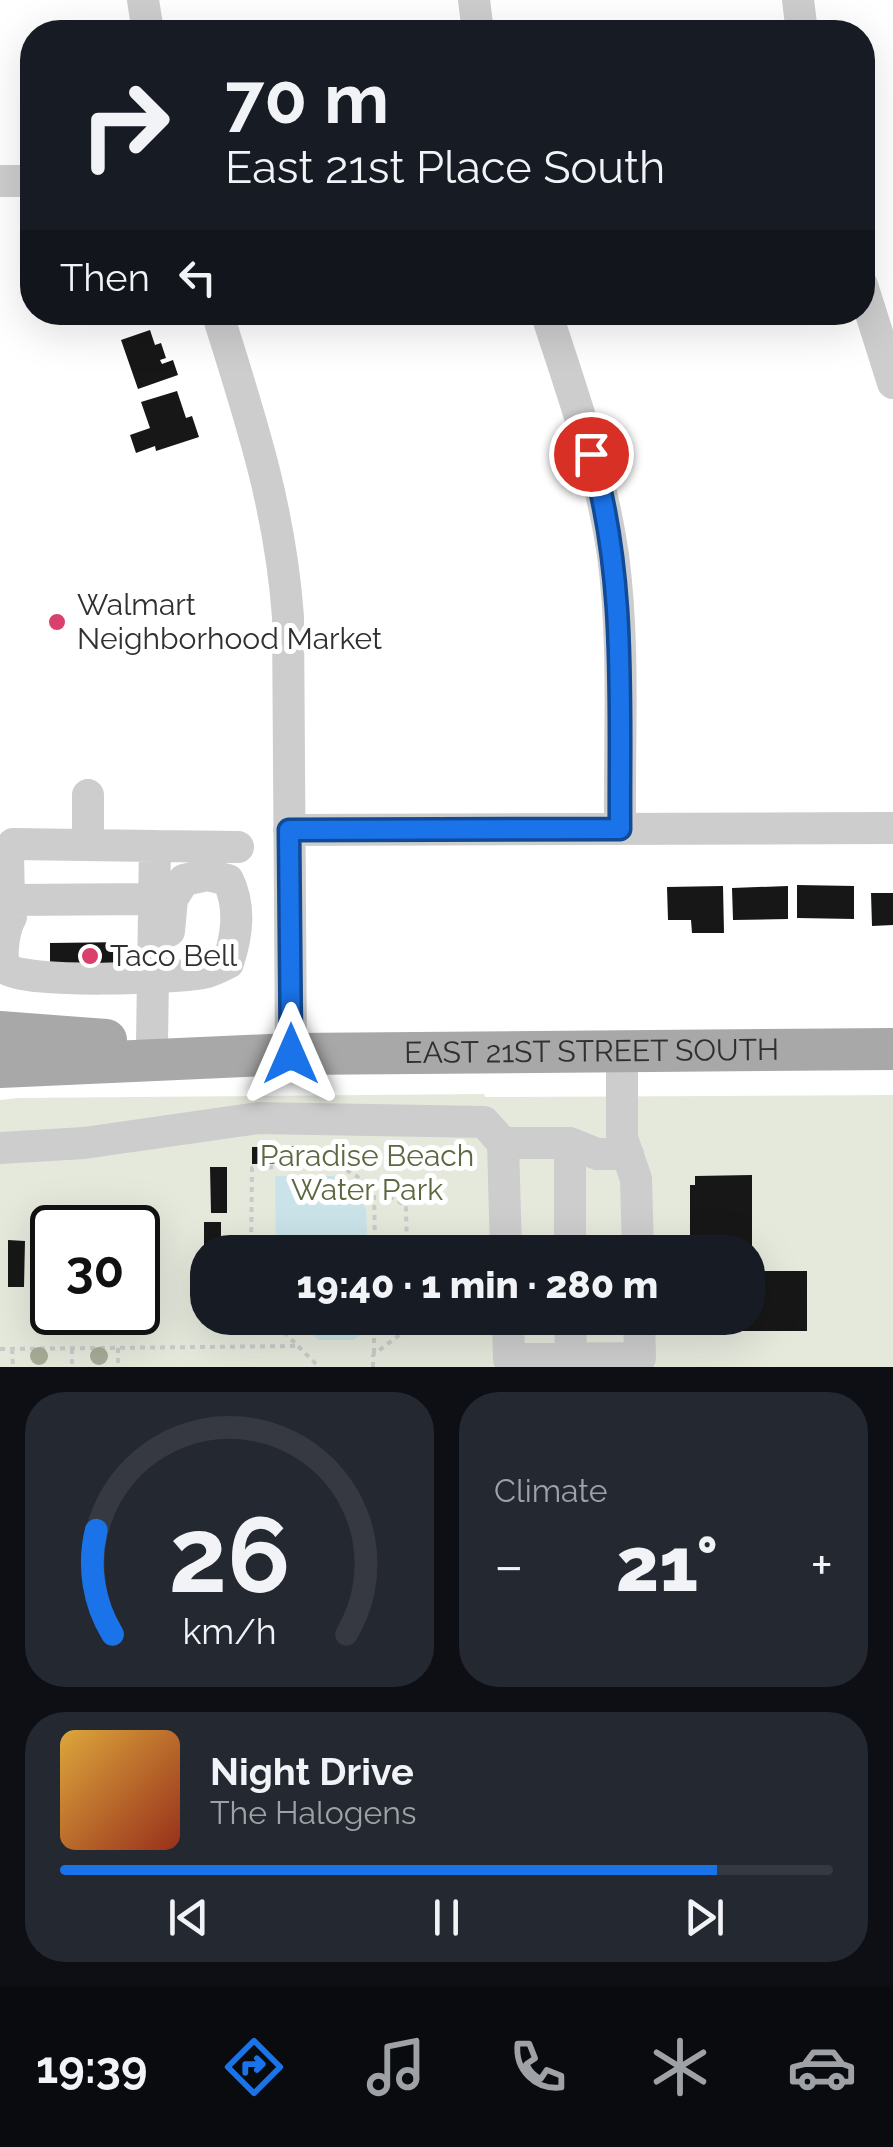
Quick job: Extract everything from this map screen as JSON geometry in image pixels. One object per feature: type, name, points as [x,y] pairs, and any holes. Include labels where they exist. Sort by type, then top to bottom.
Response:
[{"type":"main road","name":"EAST 21ST STREET SOUTH","points":[[0,1032],[291,1054]]},
{"type":"main road","name":"EAST 21ST STREET SOUTH","points":[[0,1068],[291,1054],[893,1049]]},
{"type":"street","points":[[222,325],[268,477],[284,570],[291,1054]]},
{"type":"street","points":[[550,325],[600,485],[612,555],[618,615],[620,829]]},
{"type":"street","points":[[874,325],[893,383]]},
{"type":"street","points":[[88,796],[88,845]]},
{"type":"street","points":[[289,830],[893,828]]},
{"type":"street","points":[[161,976],[40,978],[16,974],[22,960],[20,934],[10,908],[8,854],[13,844],[238,847]]},
{"type":"street","points":[[152,1043],[161,976],[154,898],[155,846]]},
{"type":"street","points":[[10,908],[154,898]]},
{"type":"street","points":[[622,1050],[622,1138],[636,1179],[638,1235]]},
{"type":"street","points":[[0,1148],[84,1144],[258,1118],[484,1122],[503,1144],[506,1235]]},
{"type":"street","points":[[503,1144],[570,1143],[597,1154],[628,1154]]},
{"type":"street","points":[[570,1143],[570,1235]]},
{"type":"street","points":[[508,1335],[509,1359],[640,1358],[639,1335]]},
{"type":"street","points":[[570,1335],[570,1358]]},
{"type":"path","points":[[251,1235],[252,1168],[338,1165],[406,1206],[407,1235]]},
{"type":"path","points":[[374,1185],[374,1235]]},
{"type":"path","points":[[287,1335],[319,1367]]},
{"type":"path","points":[[373,1367],[374,1335]]},
{"type":"path","points":[[374,1355],[400,1335]]},
{"type":"path","points":[[0,1349],[298,1346]]},
{"type":"path","points":[[72,1348],[72,1367]]},
{"type":"path","points":[[118,1348],[118,1367]]},
{"type":"path","points":[[12,1349],[13,1367]]},
{"type":"green space","name":"Paradise Beach Water Park","points":[[484,1094],[893,1095],[893,1367],[0,1367],[0,1100]]},
{"type":"water","points":[[275,1176],[334,1176],[366,1208],[367,1235],[276,1235]]},
{"type":"water","points":[[313,1335],[359,1335],[354,1340],[318,1340]]},
{"type":"building","points":[[150,330],[155,345],[161,343],[166,358],[160,360],[162,364],[173,360],[178,375],[138,389],[121,340]]},
{"type":"building","points":[[177,391],[186,418],[192,416],[199,437],[136,453],[130,435],[150,428],[141,402]]},
{"type":"building","points":[[797,885],[854,886],[854,919],[797,918]]},
{"type":"building","points":[[723,886],[724,933],[692,933],[691,920],[668,920],[667,887]]},
{"type":"building","points":[[788,886],[788,919],[733,920],[732,888]]},
{"type":"building","points":[[871,893],[893,893],[893,925],[872,926]]},
{"type":"building","name":"Taco Bell","points":[[129,942],[130,968],[50,970],[50,943]]},
{"type":"building","points":[[297,1146],[297,1163],[252,1164],[252,1147]]},
{"type":"building","points":[[210,1167],[227,1167],[227,1213],[211,1213]]},
{"type":"building","points":[[752,1175],[752,1235],[690,1235],[690,1185],[695,1185],[695,1176]]},
{"type":"building","points":[[204,1222],[221,1222],[221,1235],[204,1235]]},
{"type":"building","points":[[8,1240],[25,1241],[24,1287],[8,1287]]},
{"type":"building","points":[[765,1271],[807,1271],[807,1331],[765,1331]]},
{"type":"place","name":"Walmart Neighborhood Market","points":[[57,622]]},
{"type":"place","name":"Taco Bell","points":[[90,956]]},
{"type":"route","points":[[291,1054],[289,830],[620,829],[618,615],[612,555],[591,454]]}]
